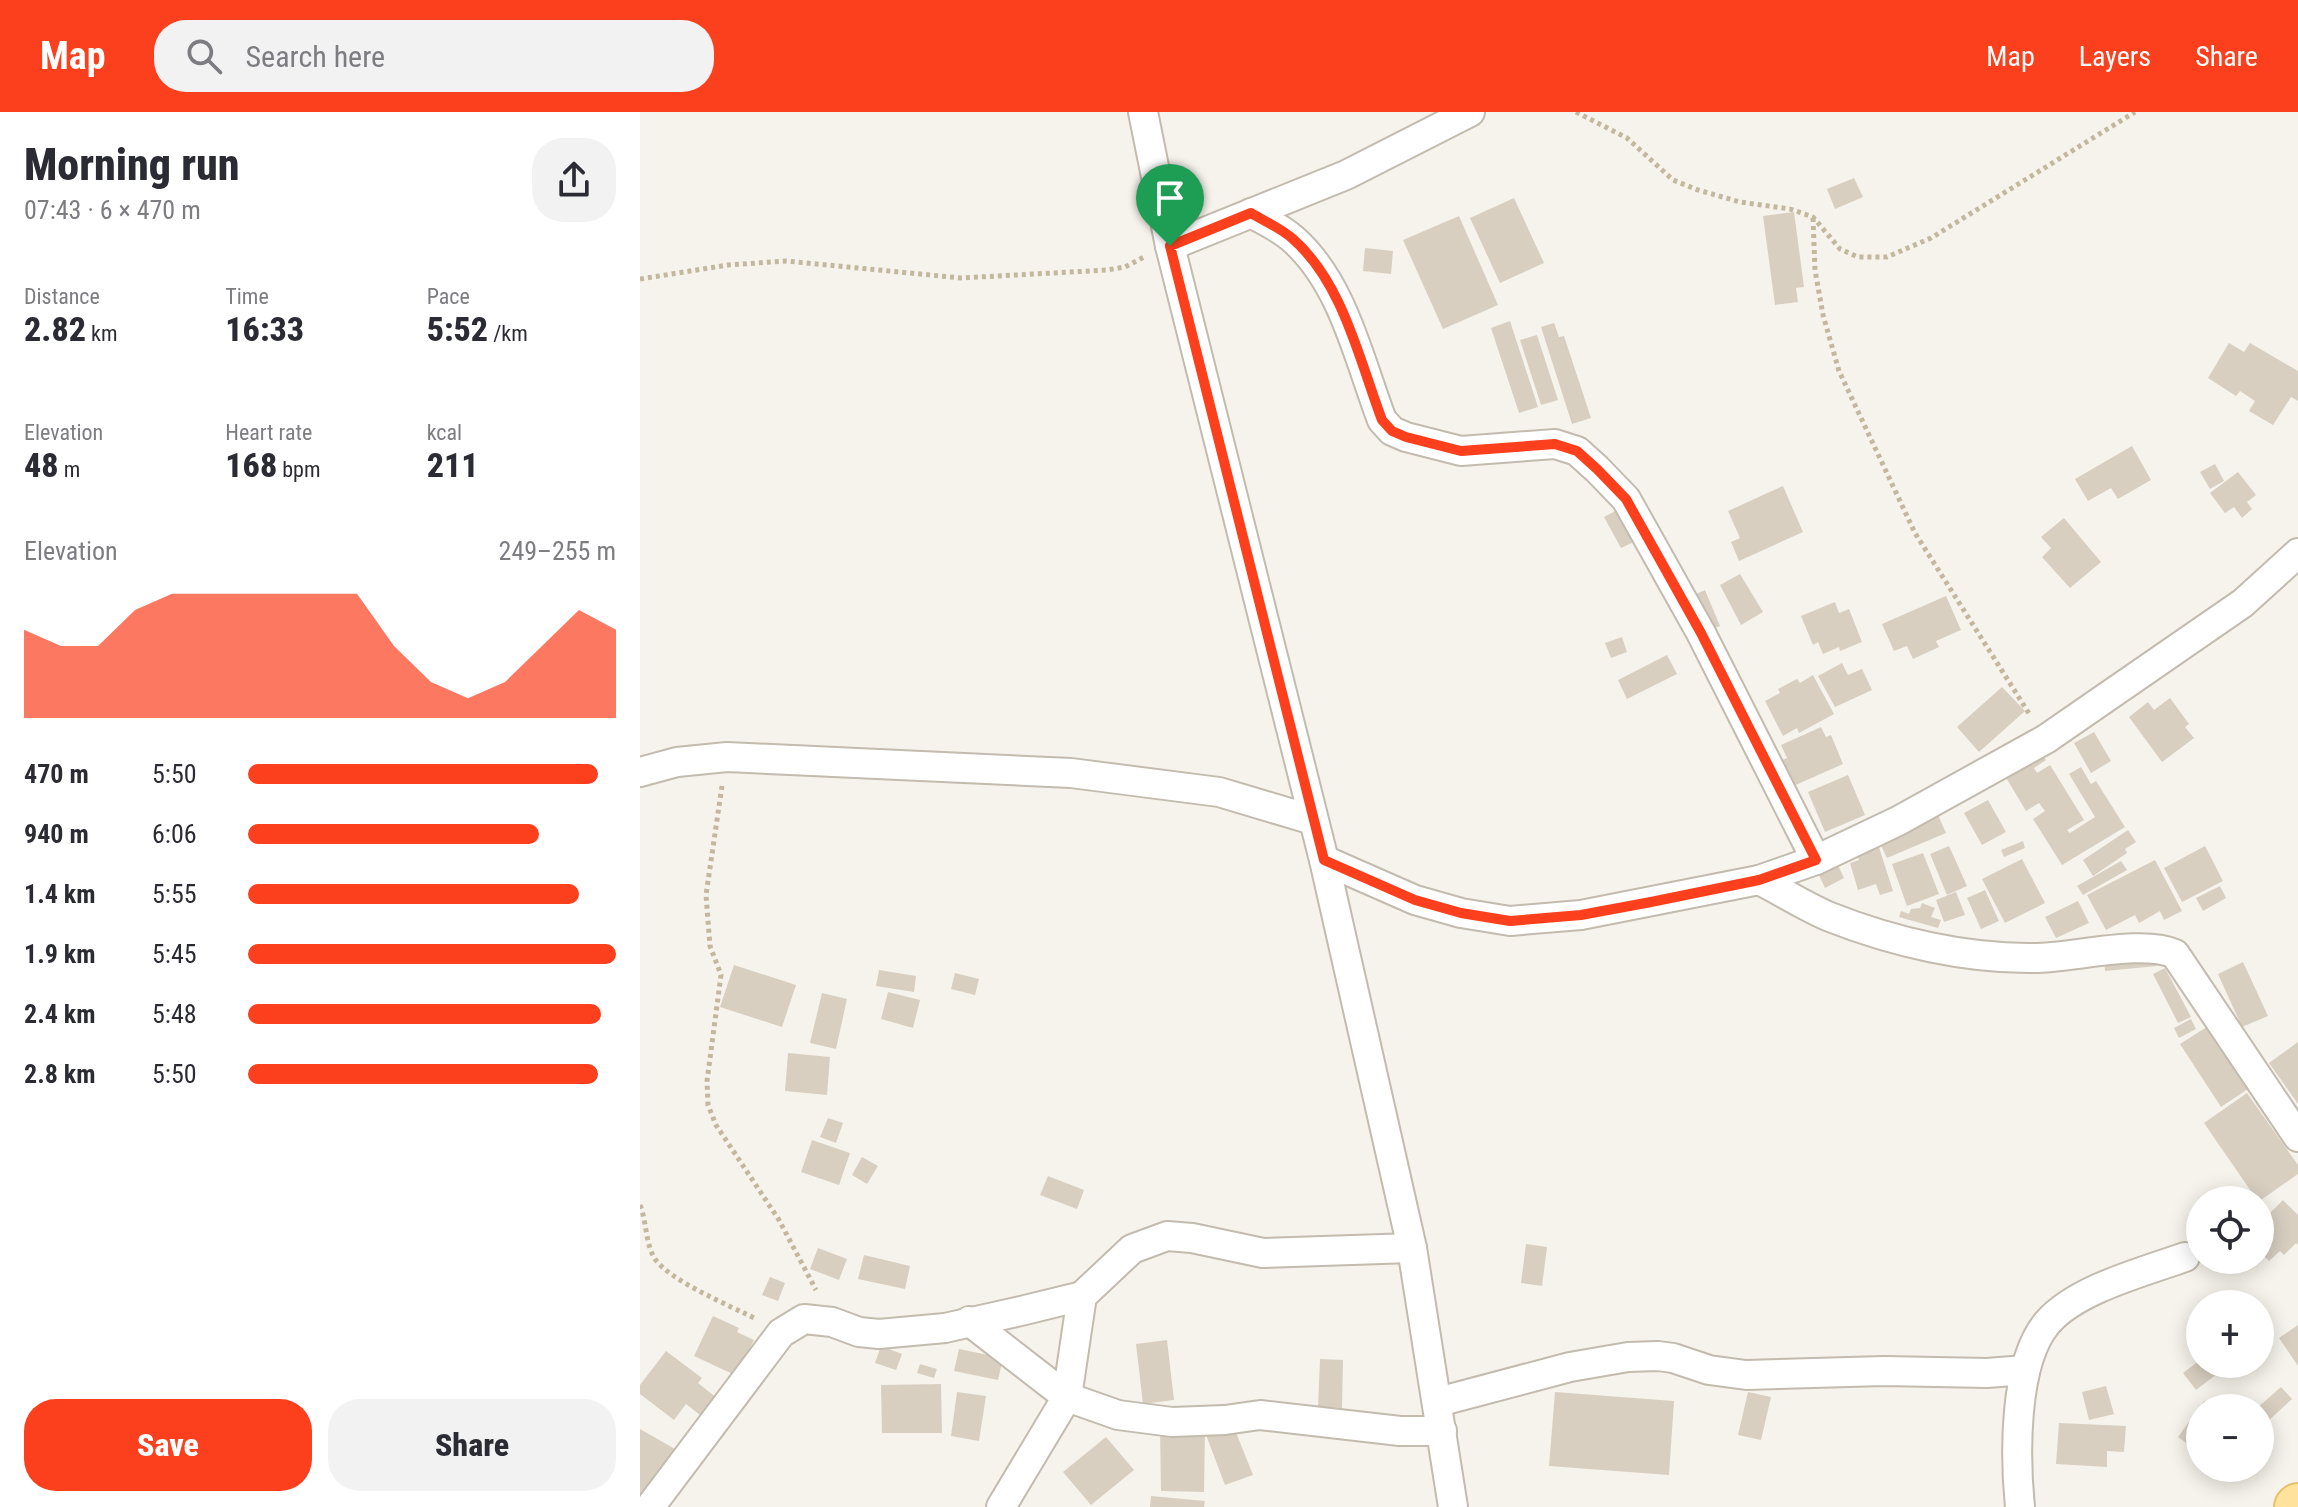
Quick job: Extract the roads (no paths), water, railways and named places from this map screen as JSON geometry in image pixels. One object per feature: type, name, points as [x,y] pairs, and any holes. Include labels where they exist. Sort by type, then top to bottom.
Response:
[{"type":"street","points":[[1143,112],[1170,246],[1324,860],[1412,1248],[1453,1507]]},
{"type":"street","points":[[1170,246],[1346,175],[1470,112]]},
{"type":"street","points":[[1251,213],[1290,236],[1311,256],[1333,289],[1382,420],[1392,431],[1461,451],[1555,444],[1577,451],[1626,499],[1701,633],[1816,860]]},
{"type":"street","points":[[1324,860],[1415,900],[1461,913],[1510,921],[1581,915],[1759,880],[1816,860],[1898,821],[2046,739],[2243,603],[2298,553]]},
{"type":"street","points":[[640,772],[677,762],[727,757],[1071,773],[1219,792],[1313,820]]},
{"type":"street","points":[[1759,880],[1829,917],[1910,942],[1980,954],[2034,958],[2155,948],[2175,954],[2298,1137]]},
{"type":"street","points":[[650,1507],[781,1333],[804,1319],[832,1322],[859,1332],[879,1334],[945,1328],[1082,1296],[1132,1249],[1167,1236],[1263,1253],[1412,1248]]},
{"type":"street","points":[[2020,1507],[2018,1427],[2025,1370],[2048,1322],[2095,1289],[2185,1257]]},
{"type":"street","points":[[1001,1507],[1067,1397],[1082,1296]]},
{"type":"street","points":[[969,1321],[1067,1397],[1118,1415],[1172,1422],[1260,1415],[1400,1431],[1442,1431]]},
{"type":"street","points":[[1438,1402],[1570,1367],[1628,1357],[1673,1358],[1709,1370],[1746,1375],[2025,1370]]}]
